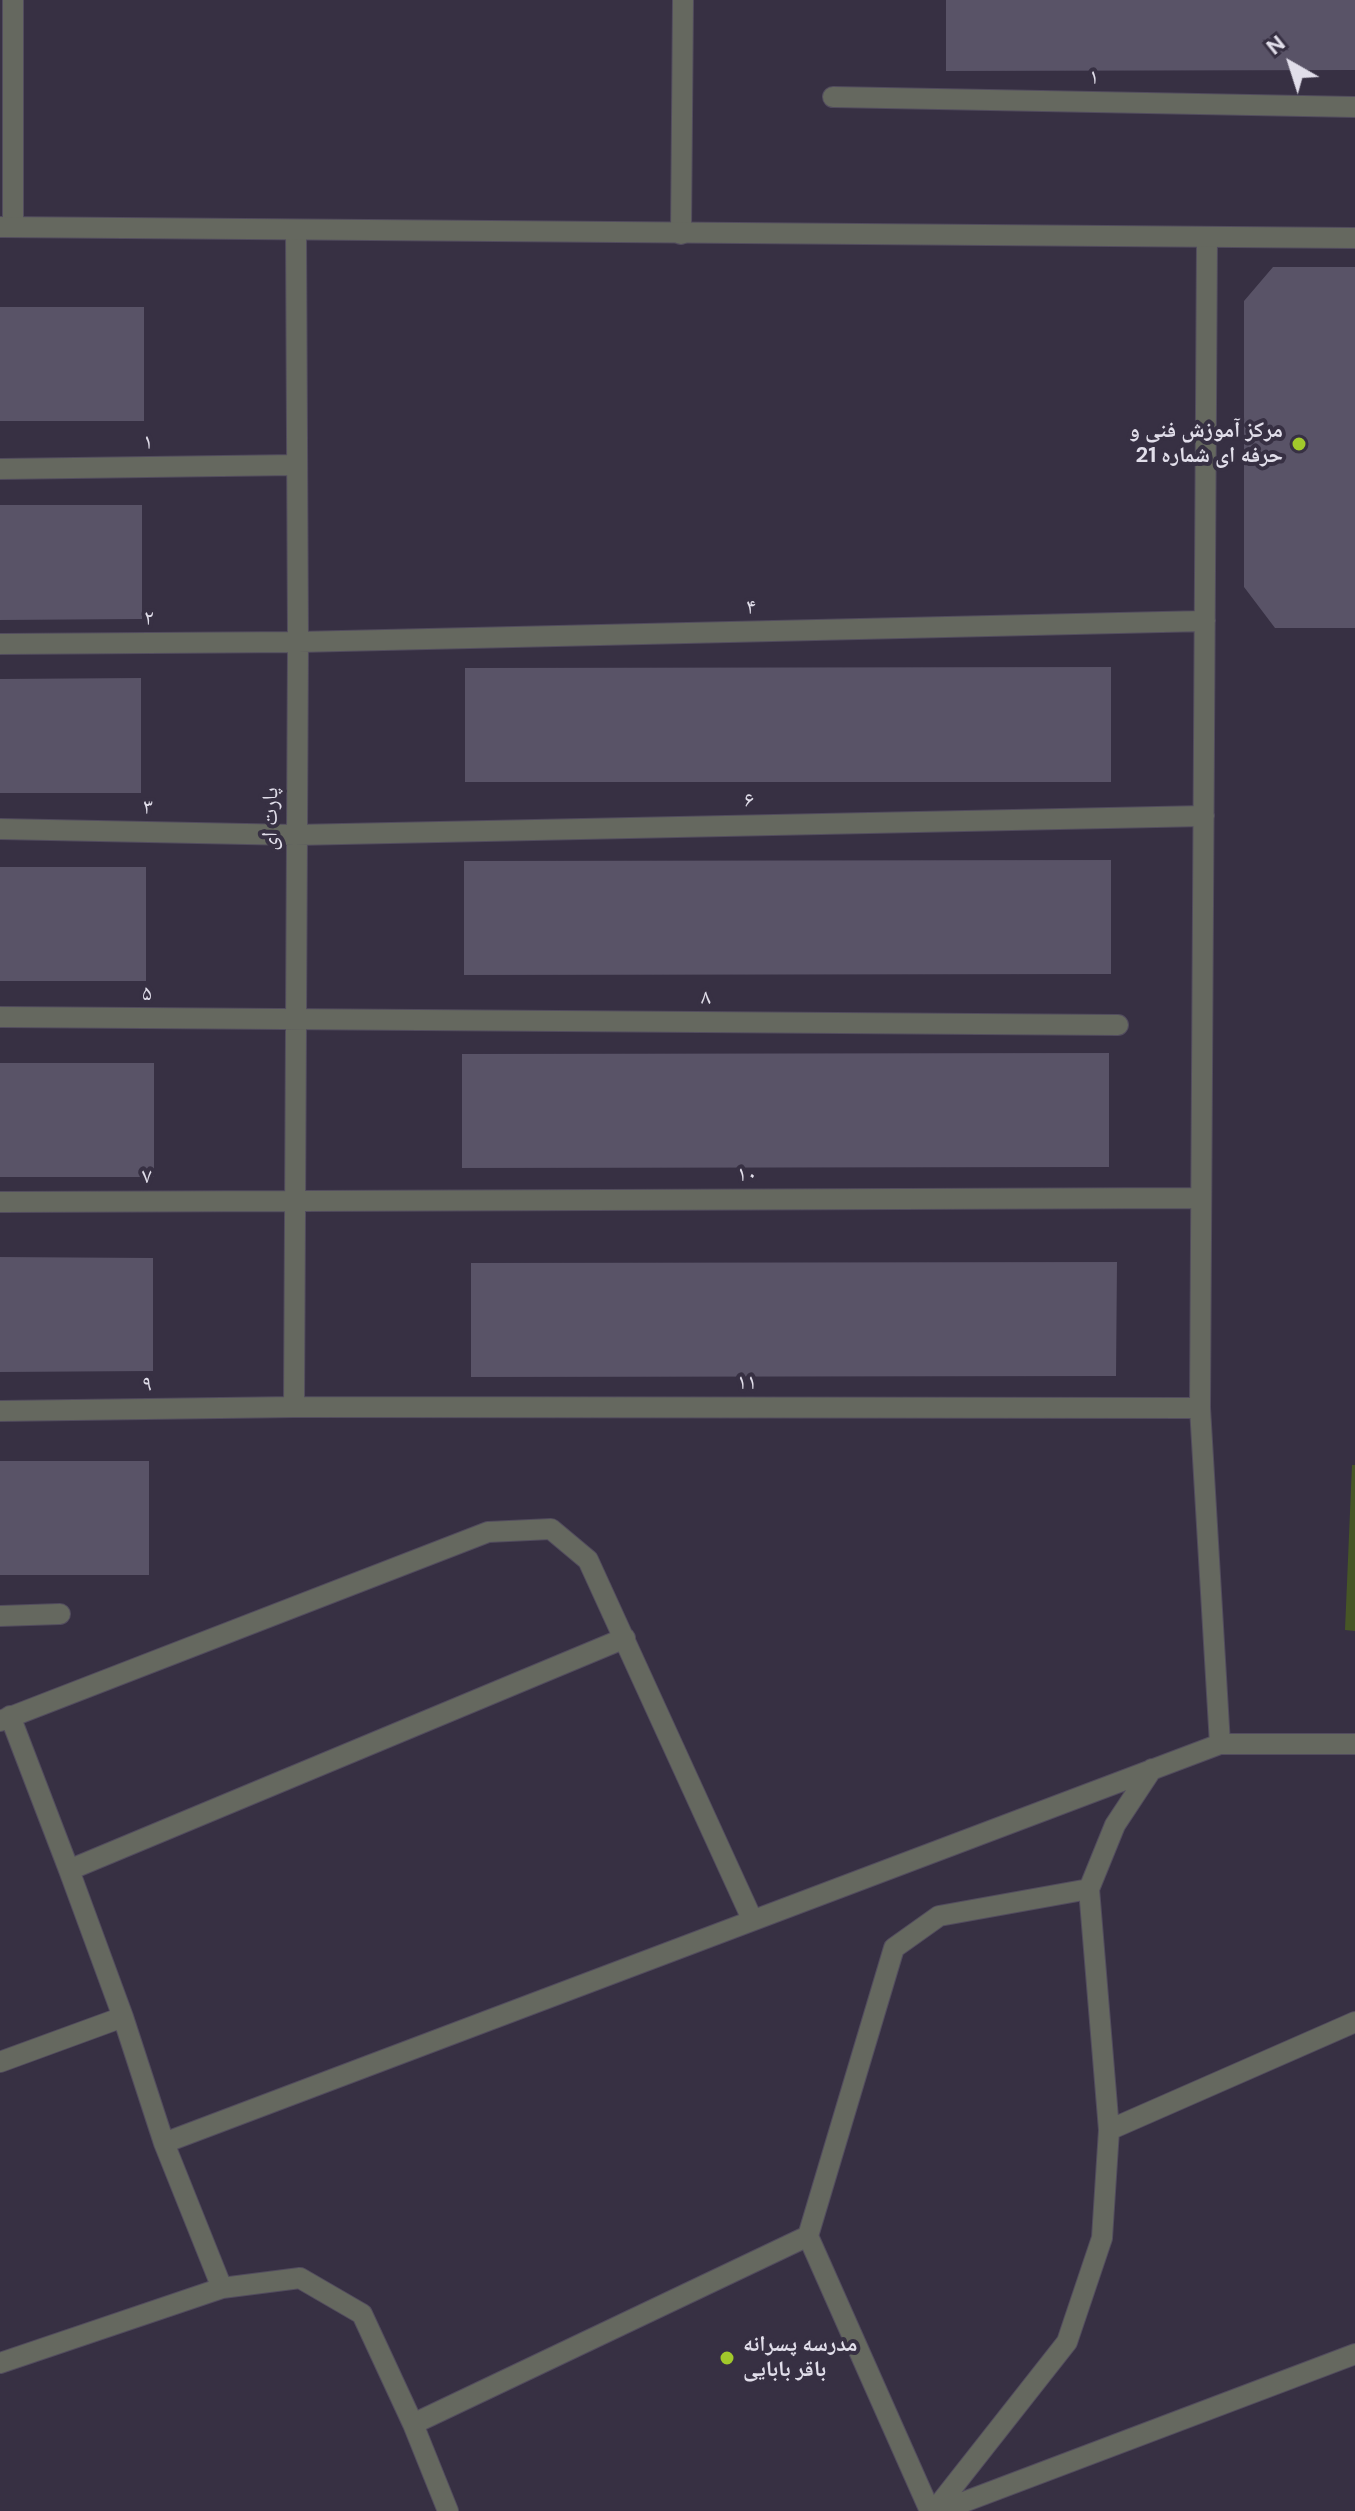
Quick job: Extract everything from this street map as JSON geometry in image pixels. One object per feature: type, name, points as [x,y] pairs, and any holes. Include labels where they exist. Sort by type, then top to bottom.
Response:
[{"type":"street","points":[[13,0],[7,227],[296,232],[1355,238]]},
{"type":"street","points":[[681,234],[683,0]]},
{"type":"street","name":"۱","points":[[833,97],[1355,107]]},
{"type":"street","name":"پارت ای","points":[[294,1407],[298,642],[296,232]]},
{"type":"street","points":[[1207,238],[1200,1408],[1220,1744]]},
{"type":"street","name":"۱","points":[[0,469],[296,465]]},
{"type":"street","name":"۴","points":[[298,642],[1205,621]]},
{"type":"street","name":"۲","points":[[0,644],[298,642]]},
{"type":"street","name":"۶","points":[[295,835],[1204,816]]},
{"type":"street","name":"۳","points":[[0,829],[295,835]]},
{"type":"street","name":"۵","points":[[0,1017],[294,1019]]},
{"type":"street","name":"۸","points":[[294,1019],[1118,1025]]},
{"type":"street","name":"۱۰","points":[[294,1200],[1201,1198]]},
{"type":"street","name":"۷","points":[[0,1202],[294,1200]]},
{"type":"street","name":"۱۱","points":[[294,1407],[1200,1408]]},
{"type":"street","name":"۹","points":[[0,1411],[294,1407]]},
{"type":"street","points":[[222,2288],[164,2143],[123,2017],[69,1870],[5,1718],[488,1532],[551,1529],[588,1560],[752,1919]]},
{"type":"street","points":[[0,1616],[60,1614]]},
{"type":"street","points":[[69,1870],[625,1638]]},
{"type":"street","points":[[164,2143],[1220,1744],[1355,1744]]},
{"type":"street","points":[[935,2511],[1067,2342],[1102,2238],[1109,2130],[1089,1889],[1115,1825],[1152,1769]]},
{"type":"street","points":[[935,2511],[808,2236],[894,1948],[939,1916],[1089,1889]]},
{"type":"street","points":[[0,2062],[123,2017]]},
{"type":"street","points":[[1109,2130],[1355,2022]]},
{"type":"street","points":[[413,2424],[808,2236]]},
{"type":"street","points":[[0,2363],[222,2288],[300,2278],[362,2314],[413,2424],[448,2511]]},
{"type":"street","points":[[935,2511],[1355,2354]]},
{"type":"green space","points":[[1352,1465],[1355,1465],[1355,1631],[1345,1630]]},
{"type":"building","points":[[946,0],[1355,0],[1355,70],[946,71]]},
{"type":"building","name":"مرکز آموزش فنی و حرفه ای شماره 21","points":[[1273,267],[1355,267],[1355,628],[1275,628],[1244,587],[1244,301]]},
{"type":"building","points":[[0,307],[144,307],[144,421],[0,421]]},
{"type":"building","points":[[0,505],[142,505],[142,619],[0,620]]},
{"type":"building","points":[[1111,667],[1111,782],[465,782],[465,668]]},
{"type":"building","points":[[141,678],[141,793],[0,793],[0,679]]},
{"type":"building","points":[[1111,860],[1111,974],[464,975],[464,861]]},
{"type":"building","points":[[0,867],[146,867],[146,981],[0,981]]},
{"type":"building","points":[[1109,1053],[1109,1167],[462,1168],[462,1054]]},
{"type":"building","points":[[0,1063],[154,1063],[154,1177],[0,1177]]},
{"type":"building","points":[[0,1257],[153,1258],[153,1371],[0,1372]]},
{"type":"building","points":[[1117,1262],[1116,1376],[471,1377],[471,1263]]},
{"type":"building","points":[[0,1461],[149,1461],[149,1575],[0,1575]]},
{"type":"place","name":"مرکز آموزش فنی و حرفه ای شماره 21","points":[[1299,444]]},
{"type":"place","name":"مدرسه پسرانه باقر بابایی","points":[[727,2358]]}]
